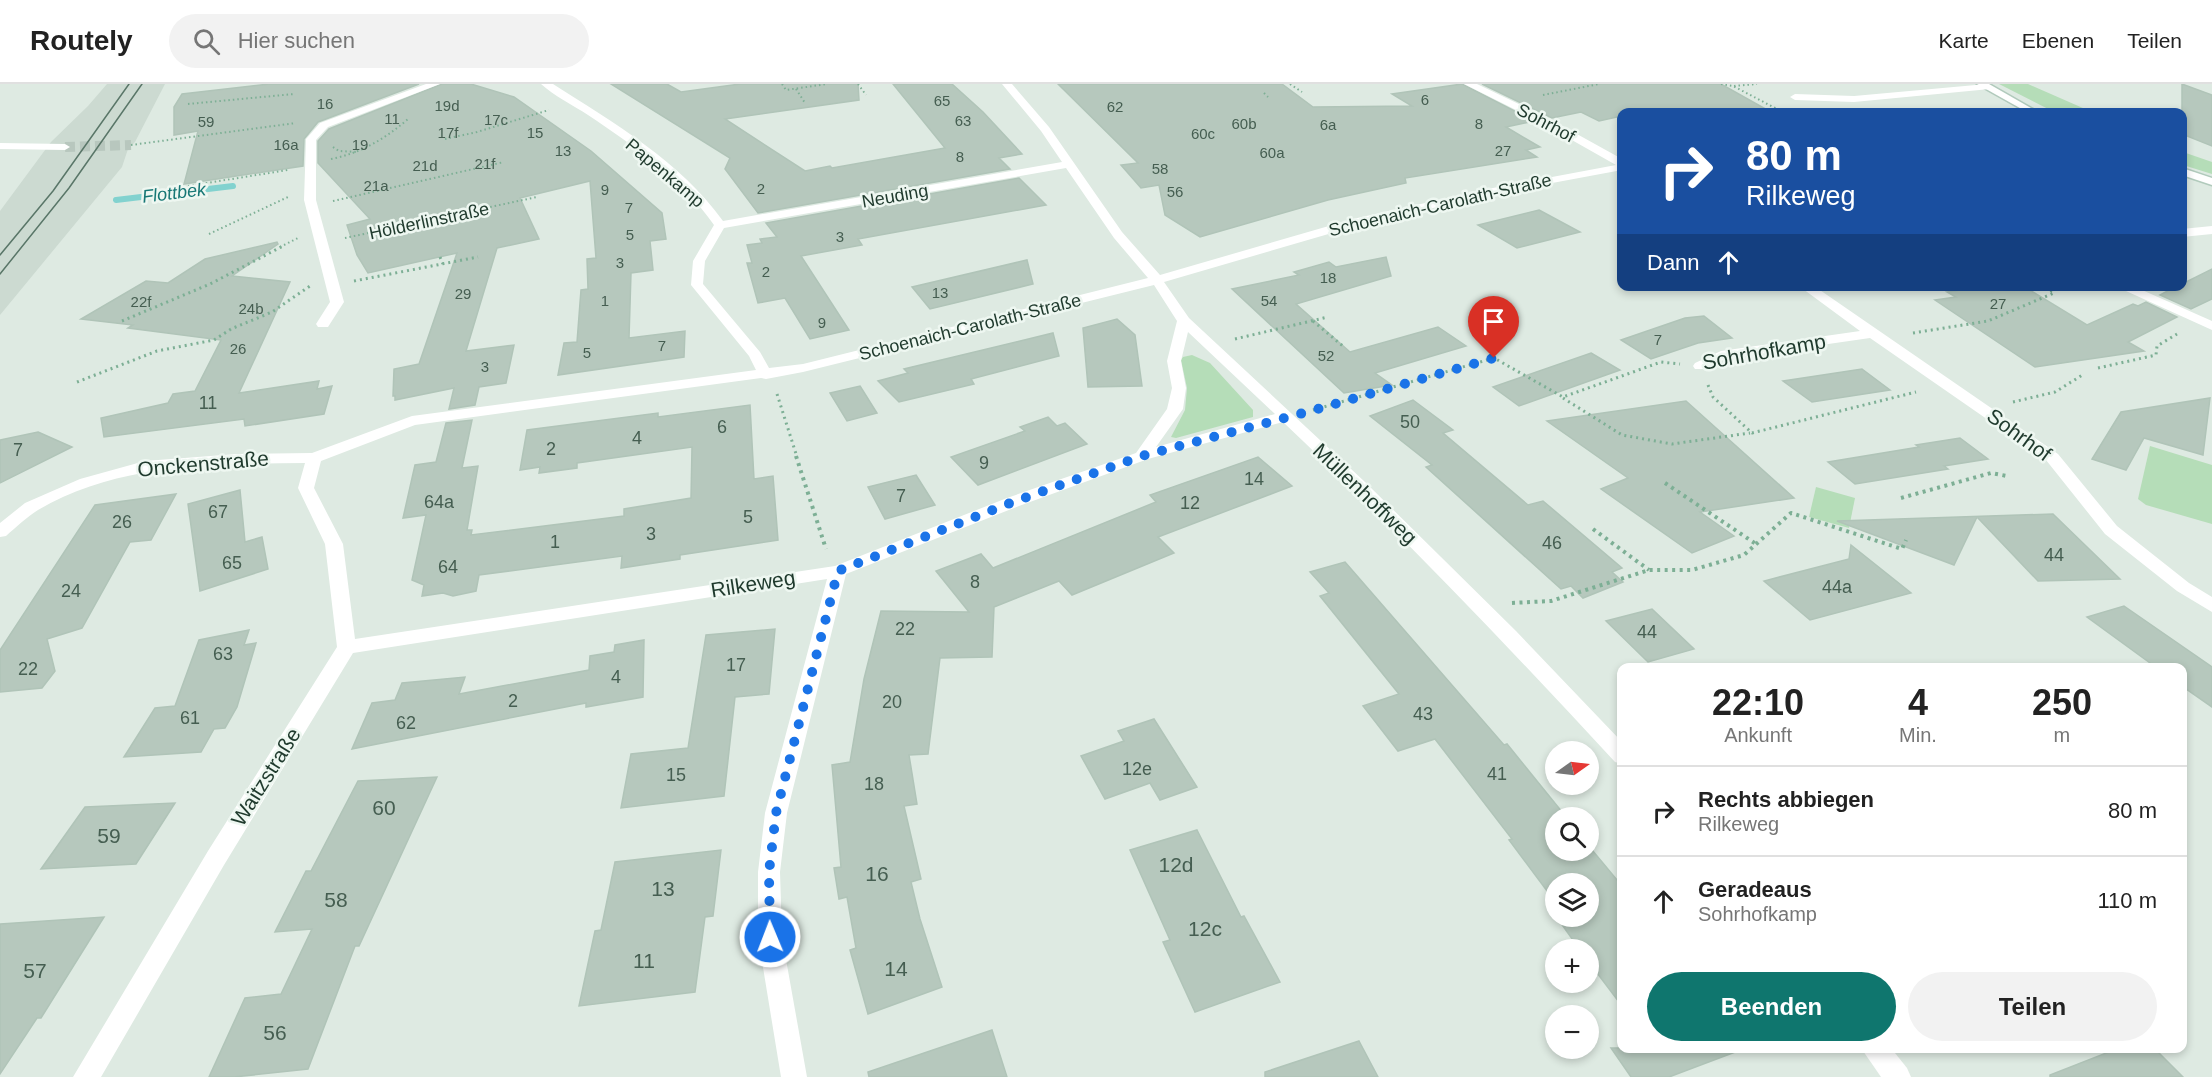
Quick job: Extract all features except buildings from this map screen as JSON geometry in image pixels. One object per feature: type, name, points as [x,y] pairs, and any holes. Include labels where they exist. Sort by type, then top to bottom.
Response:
[{"type":"street","points":[[323,324],[337,302],[312,205],[311,139],[324,125],[435,84]]},
{"type":"street","name":"Papenkamp","points":[[546,84],[575,102],[646,154],[700,197],[720,225],[699,259],[694,273],[697,285],[755,355],[766,375]]},
{"type":"street","name":"Müllenhoffweg","points":[[1007,84],[1045,129],[1118,235],[1157,279],[1184,321],[1283,417],[1359,485],[1486,612],[1617,751]]},
{"type":"street","name":"Sohrhof","points":[[1469,84],[1544,120],[1617,163]]},
{"type":"street","points":[[1795,97],[1854,99],[1984,86],[2025,108]]},
{"type":"street","points":[[0,146],[65,147]]},
{"type":"street","name":"Neuding","points":[[720,225],[1069,164]]},
{"type":"street","name":"Schoenaich-Carolath-Straße","points":[[314,458],[412,421],[766,375],[1096,297],[1353,223],[1492,191],[1617,167]]},
{"type":"street","points":[[2187,173],[2212,182]]},
{"type":"street","points":[[2187,232],[2212,230]]},
{"type":"street","name":"Sohrhof","points":[[1812,291],[2052,457],[2111,530],[2212,606]]},
{"type":"street","points":[[2133,291],[2207,323]]},
{"type":"street","points":[[1142,456],[1174,409],[1179,388],[1174,361],[1184,321]]},
{"type":"street","name":"Sohrhofkamp","points":[[1700,366],[1721,355],[1873,333]]},
{"type":"street","name":"Rilkeweg","points":[[347,647],[838,571],[1013,502],[1142,456],[1283,417]]},
{"type":"street","points":[[314,458],[306,488],[334,544],[347,647]]},
{"type":"street","name":"Onckenstraße","points":[[0,532],[31,507],[58,494],[86,482],[145,466],[237,459],[314,458]]},
{"type":"street","points":[[794,1077],[770,937],[769,872],[776,813],[838,571]]},
{"type":"street","name":"Waitzstraße","points":[[86,1077],[216,858],[347,647]]},
{"type":"street","points":[[1878,1053],[1898,1077]]},
{"type":"path","points":[[782,84],[786,90],[827,84]]},
{"type":"path","points":[[858,84],[866,95]]},
{"type":"path","points":[[1290,84],[1302,92]]},
{"type":"path","points":[[1507,102],[1599,84]]},
{"type":"path","points":[[1721,84],[1733,86],[1757,84]]},
{"type":"path","points":[[1733,86],[1775,108]]},
{"type":"path","points":[[796,89],[805,104]]},
{"type":"path","points":[[1264,93],[1268,97]]},
{"type":"path","points":[[188,104],[294,94]]},
{"type":"path","points":[[445,139],[477,132],[575,102]]},
{"type":"path","points":[[188,186],[350,156],[381,142],[408,119]]},
{"type":"path","points":[[131,145],[292,123]]},
{"type":"path","points":[[337,141],[332,147],[339,151],[358,152]]},
{"type":"path","name":"Hölderlinstraße","points":[[312,205],[504,162]]},
{"type":"path","points":[[422,174],[428,180]]},
{"type":"path","points":[[408,178],[413,184]]},
{"type":"path","points":[[209,234],[310,187]]},
{"type":"path","name":"Hölderlinstraße","points":[[321,241],[537,197]]},
{"type":"path","points":[[440,211],[443,215]]},
{"type":"path","points":[[122,321],[210,284],[318,228]]},
{"type":"path","points":[[440,256],[443,264]]},
{"type":"path","points":[[77,382],[157,351],[214,340],[231,329],[272,312],[331,279],[380,274],[478,257]]},
{"type":"path","points":[[424,262],[425,267]]},
{"type":"path","points":[[1873,333],[1907,334],[1988,321],[2054,293],[2051,291]]},
{"type":"path","points":[[1208,345],[1328,317]]},
{"type":"path","points":[[1313,321],[1344,347]]},
{"type":"path","points":[[2098,368],[2156,355],[2157,346],[2207,323]]},
{"type":"path","points":[[1283,417],[1494,358],[1622,435],[1672,444],[1752,433],[1948,384]]},
{"type":"path","name":"Sohrhofkamp","points":[[1563,398],[1661,362],[1700,366]]},
{"type":"path","points":[[1700,366],[1713,397],[1752,433]]},
{"type":"path","points":[[1981,407],[2055,392],[2084,374]]},
{"type":"path","points":[[766,375],[777,393],[826,550],[838,571]]},
{"type":"path","points":[[1901,498],[1991,473],[2007,476]]},
{"type":"path","points":[[1665,483],[1756,544]]},
{"type":"path","points":[[1486,612],[1513,603],[1551,601],[1649,570],[1692,570],[1744,555],[1791,513],[1902,549],[1906,540]]},
{"type":"path","points":[[1593,530],[1649,570]]},
{"type":"shaded area","points":[[107,84],[165,84],[135,142],[128,149],[122,167],[0,315],[0,211],[51,142]]},
{"type":"green space","points":[[1999,84],[2028,84],[2083,108],[2046,108]]},
{"type":"green space","points":[[2187,153],[2212,162],[2212,174],[2187,166]]},
{"type":"green space","points":[[1192,355],[1210,363],[1253,410],[1253,417],[1176,438],[1171,437],[1185,410],[1187,388],[1181,360],[1183,357]]},
{"type":"green space","points":[[2150,446],[2212,465],[2212,524],[2146,505],[2138,499]]},
{"type":"green space","points":[[1816,487],[1855,498],[1849,528],[1809,517]]},
{"type":"waterway","name":"Flottbek","points":[[116,200],[233,186]]},
{"type":"tunnel","points":[[65,147],[131,145]]},
{"type":"tram line","points":[[0,255],[53,191],[129,84]]},
{"type":"tram line","points":[[0,274],[69,188],[142,84]]},
{"type":"route","points":[[770,937],[769,872],[776,813],[838,571],[1013,502],[1142,456],[1311,411],[1494,358]]}]
